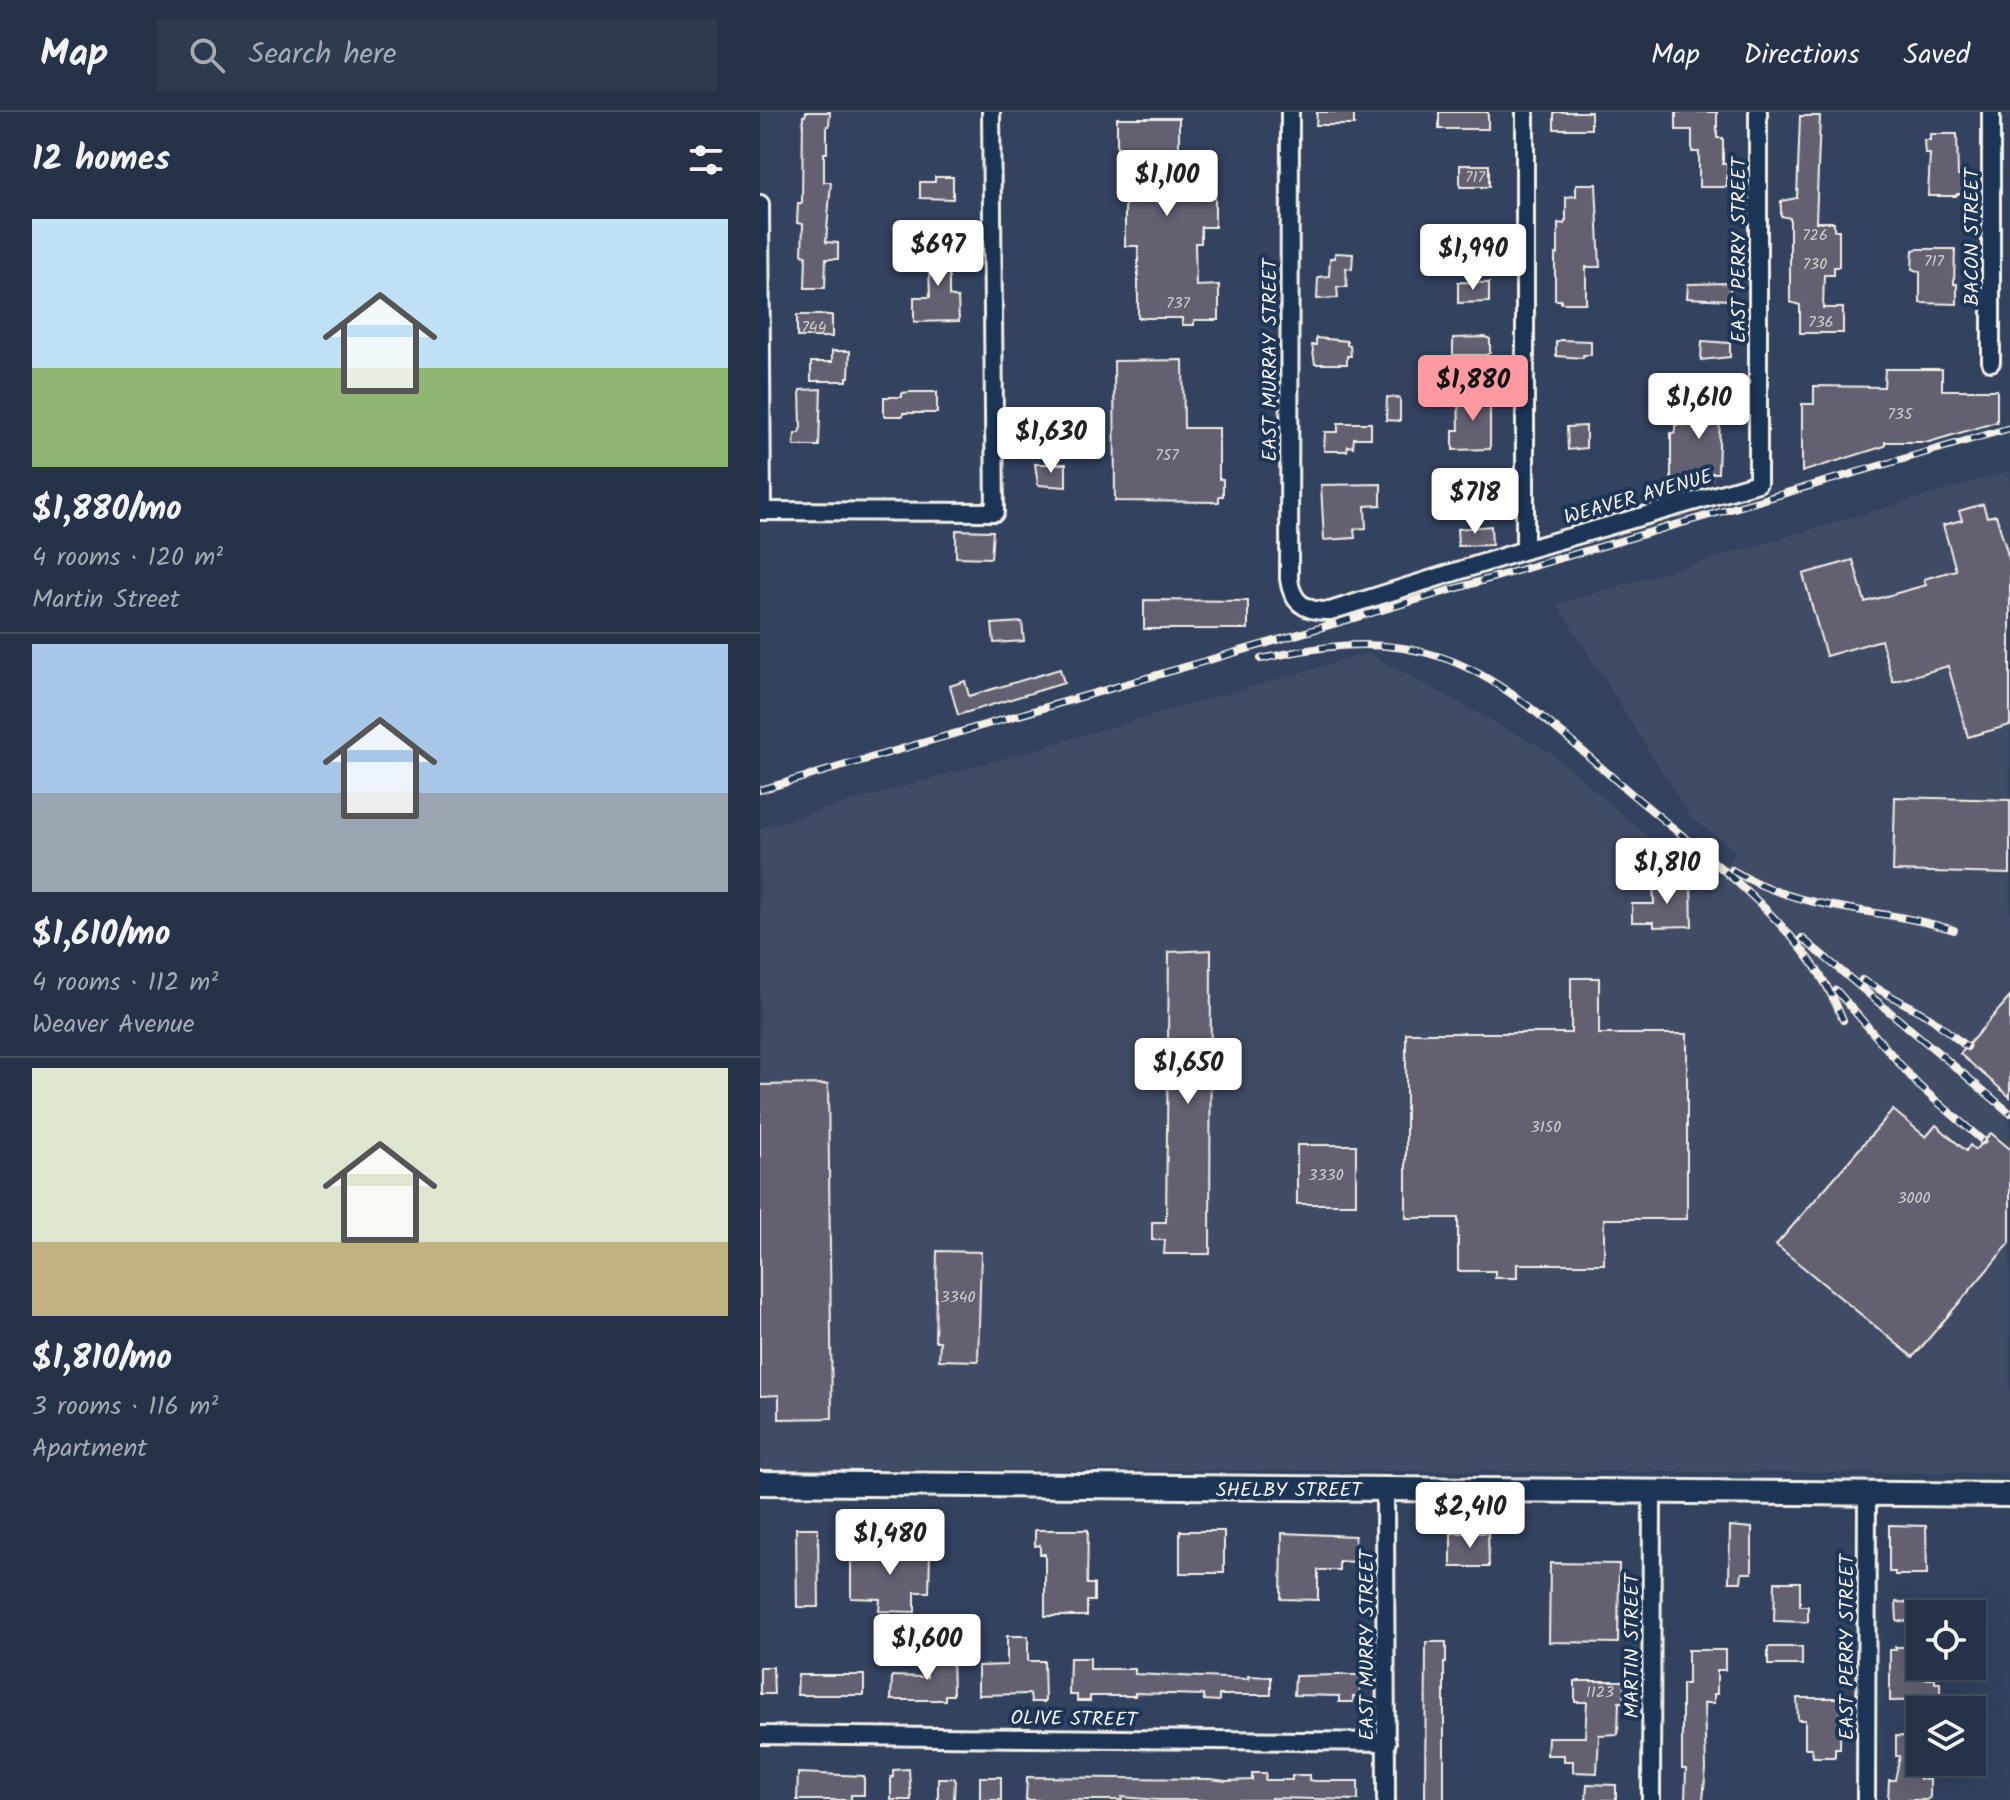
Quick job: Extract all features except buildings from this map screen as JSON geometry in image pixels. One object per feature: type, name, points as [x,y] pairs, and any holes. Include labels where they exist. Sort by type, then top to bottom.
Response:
[{"type":"main road","name":"SHELBY STREET","points":[[760,1483],[2010,1495]]},
{"type":"street","points":[[760,204],[761,511],[995,512],[991,112]]},
{"type":"street","name":"EAST MURRAY STREET","points":[[1290,112],[1289,579],[1290,588],[1301,605]]},
{"type":"street","points":[[1525,112],[1525,550]]},
{"type":"street","name":"EAST PERRY STREET","points":[[1758,112],[1758,483]]},
{"type":"street","name":"BACON STREET","points":[[1991,112],[1991,362]]},
{"type":"street","name":"WEAVER AVENUE","points":[[1301,605],[1318,611],[1330,611],[1525,550],[1758,483]]},
{"type":"street","name":"EAST MURRY STREET","points":[[1385,1490],[1386,1800]]},
{"type":"street","name":"MARTIN STREET","points":[[1651,1800],[1652,1492]]},
{"type":"street","name":"EAST PERRY STREET","points":[[1866,1800],[1867,1494]]},
{"type":"street","name":"OLIVE STREET","points":[[760,1735],[1387,1742]]},
{"type":"shaded area","points":[[2010,471],[2010,1473],[760,1469],[760,828],[1368,653],[1552,753],[1711,891],[1736,851],[1690,817],[1557,604]]},
{"type":"railway","points":[[760,790],[2010,428]]},
{"type":"railway","points":[[1261,659],[1351,645],[1396,647],[1441,657],[1493,682],[1542,717],[1772,915],[1811,961],[1843,1020]]},
{"type":"railway","points":[[1732,870],[1787,895],[1954,930]]},
{"type":"railway","points":[[1802,938],[2010,1113]]},
{"type":"railway","points":[[1862,980],[1931,1018],[1967,1047]]},
{"type":"railway","points":[[1836,990],[1918,1085],[1983,1141]]}]
